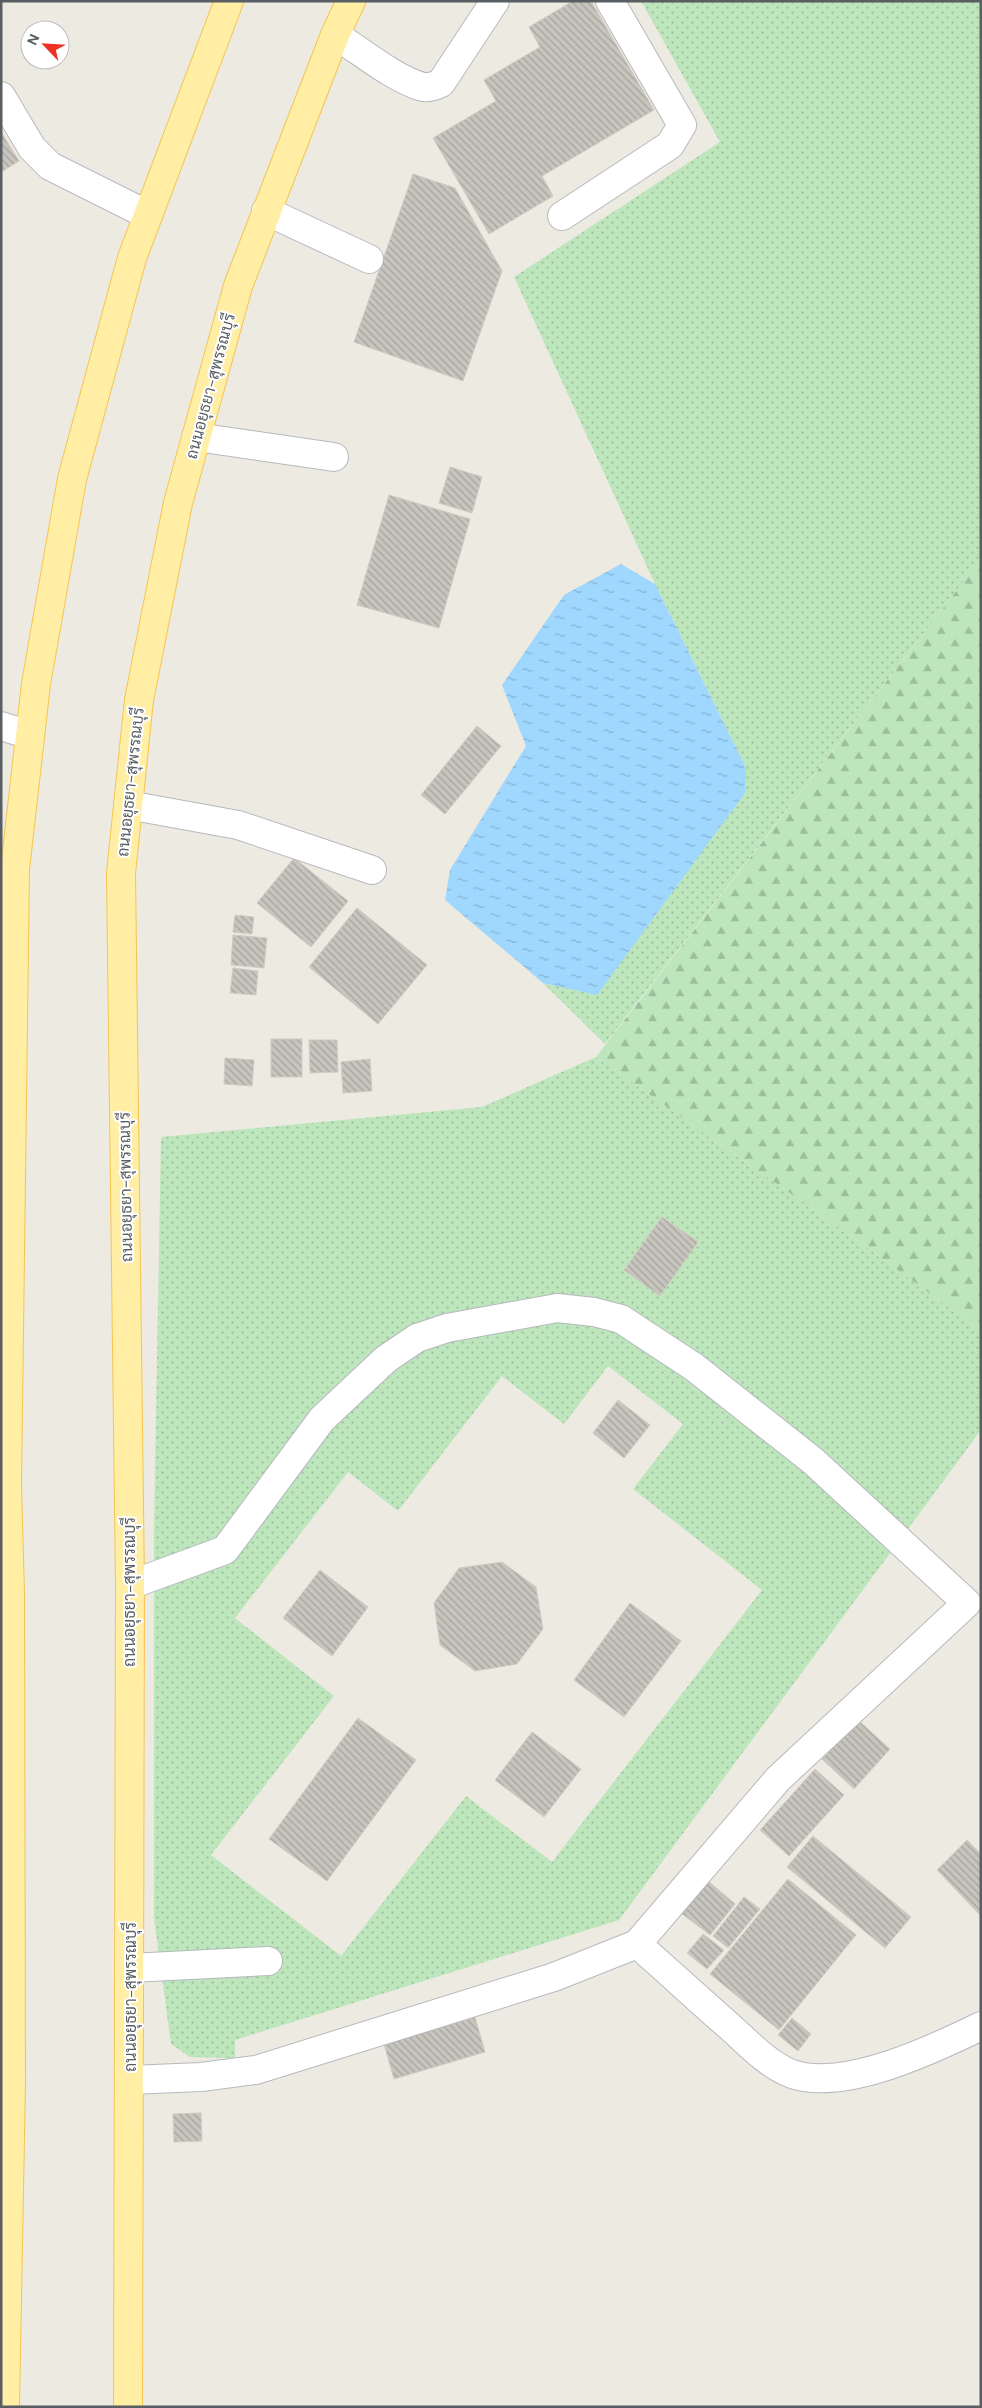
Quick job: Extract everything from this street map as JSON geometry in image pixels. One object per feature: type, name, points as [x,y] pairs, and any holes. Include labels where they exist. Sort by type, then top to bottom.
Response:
[{"type":"main road","points":[[5,2407],[6,1903],[10,1594],[4,1485],[5,1289],[7,999],[15,869],[36,684],[72,479],[132,258],[229,1]]},
{"type":"main road","name":"ถนนอยุธยา-สุพรรณบุรี","points":[[128,2407],[130,1585],[120,873],[139,700],[178,502],[238,286],[335,35],[351,1]]},
{"type":"lane","points":[[335,35],[403,79],[424,87],[434,87],[441,83],[495,1]]},
{"type":"lane","points":[[562,216],[670,145],[682,125],[610,1]]},
{"type":"lane","points":[[1,96],[32,148],[50,166],[148,215]]},
{"type":"lane","points":[[266,211],[369,259]]},
{"type":"lane","points":[[196,437],[334,457]]},
{"type":"lane","points":[[1,726],[30,735]]},
{"type":"lane","points":[[128,805],[238,825],[372,870]]},
{"type":"lane","points":[[130,1585],[225,1550],[322,1419],[386,1359],[417,1338],[447,1328],[557,1308],[594,1312],[621,1319],[694,1367],[814,1461],[974,1596],[778,1779],[637,1944],[554,1977],[256,2070],[200,2077],[130,2080]]},
{"type":"lane","points":[[637,1944],[762,2055],[792,2074],[819,2078],[842,2078],[937,2047],[981,2026]]},
{"type":"lane","points":[[130,1968],[268,1961]]},
{"type":"green space","points":[[641,1],[981,1],[981,559],[605,1044],[543,983],[597,994],[746,768],[655,584],[514,277],[720,142]]},
{"type":"green space","points":[[981,559],[981,1331],[861,1243],[596,1057]]},
{"type":"green space","points":[[596,1057],[861,1243],[981,1331],[981,1430],[619,1920],[235,2040],[235,2058],[190,2057],[171,2044],[154,1918],[154,1528],[161,1137],[482,1107]],"holes":[[[608,1366],[683,1424],[633,1489],[762,1590],[552,1862],[466,1796],[341,1956],[211,1855],[334,1696],[235,1618],[348,1472],[398,1511],[502,1376],[564,1424]]]},
{"type":"water","points":[[621,564],[655,584],[746,768],[745,793],[597,995],[543,983],[445,900],[450,870],[526,746],[502,685],[564,595]]},
{"type":"building","points":[[573,1],[591,1],[654,110],[542,176],[553,196],[489,234],[433,138],[496,101],[484,80],[540,47],[529,27]]},
{"type":"building","points":[[1,132],[19,161],[1,172]]},
{"type":"building","points":[[413,174],[455,188],[502,271],[463,381],[354,342]]},
{"type":"building","points":[[450,467],[482,477],[472,513],[439,503]]},
{"type":"building","points":[[389,495],[470,519],[439,628],[357,605]]},
{"type":"building","points":[[477,726],[501,746],[445,814],[421,795]]},
{"type":"building","points":[[294,858],[348,901],[311,947],[257,903]]},
{"type":"building","points":[[357,908],[427,965],[378,1024],[309,967]]},
{"type":"building","points":[[235,915],[254,917],[252,934],[233,932]]},
{"type":"building","points":[[233,935],[267,938],[264,968],[231,965]]},
{"type":"building","points":[[233,968],[258,971],[256,995],[230,993]]},
{"type":"building","points":[[271,1039],[302,1039],[302,1077],[271,1077]]},
{"type":"building","points":[[309,1040],[337,1040],[338,1072],[310,1073]]},
{"type":"building","points":[[225,1058],[254,1060],[252,1086],[224,1084]]},
{"type":"building","points":[[370,1059],[372,1091],[343,1093],[341,1062]]},
{"type":"building","points":[[662,1217],[698,1242],[660,1296],[624,1270]]},
{"type":"building","points":[[618,1400],[650,1425],[624,1458],[593,1433]]},
{"type":"building","points":[[502,1562],[536,1587],[543,1629],[517,1664],[475,1671],[440,1645],[434,1603],[459,1568]]},
{"type":"building","points":[[320,1570],[368,1607],[332,1656],[283,1618]]},
{"type":"building","points":[[630,1603],[681,1641],[624,1717],[574,1680]]},
{"type":"building","points":[[358,1718],[416,1760],[327,1881],[269,1839]]},
{"type":"building","points":[[858,1720],[890,1749],[854,1789],[822,1759]]},
{"type":"building","points":[[532,1732],[581,1769],[544,1817],[495,1780]]},
{"type":"building","points":[[815,1769],[844,1795],[789,1856],[760,1830]]},
{"type":"building","points":[[813,1836],[911,1917],[885,1948],[787,1867]]},
{"type":"building","points":[[967,1840],[981,1854],[981,1916],[937,1870]]},
{"type":"building","points":[[788,1879],[856,1935],[779,2030],[710,1974]]},
{"type":"building","points":[[707,1880],[735,1904],[710,1935],[681,1913]]},
{"type":"building","points":[[744,1897],[760,1909],[728,1948],[713,1936]]},
{"type":"building","points":[[703,1934],[724,1950],[707,1969],[687,1953]]},
{"type":"building","points":[[475,2017],[485,2052],[394,2079],[384,2044]]},
{"type":"building","points":[[792,2018],[811,2034],[798,2051],[778,2035]]},
{"type":"building","points":[[201,2113],[202,2141],[174,2142],[173,2114]]}]
